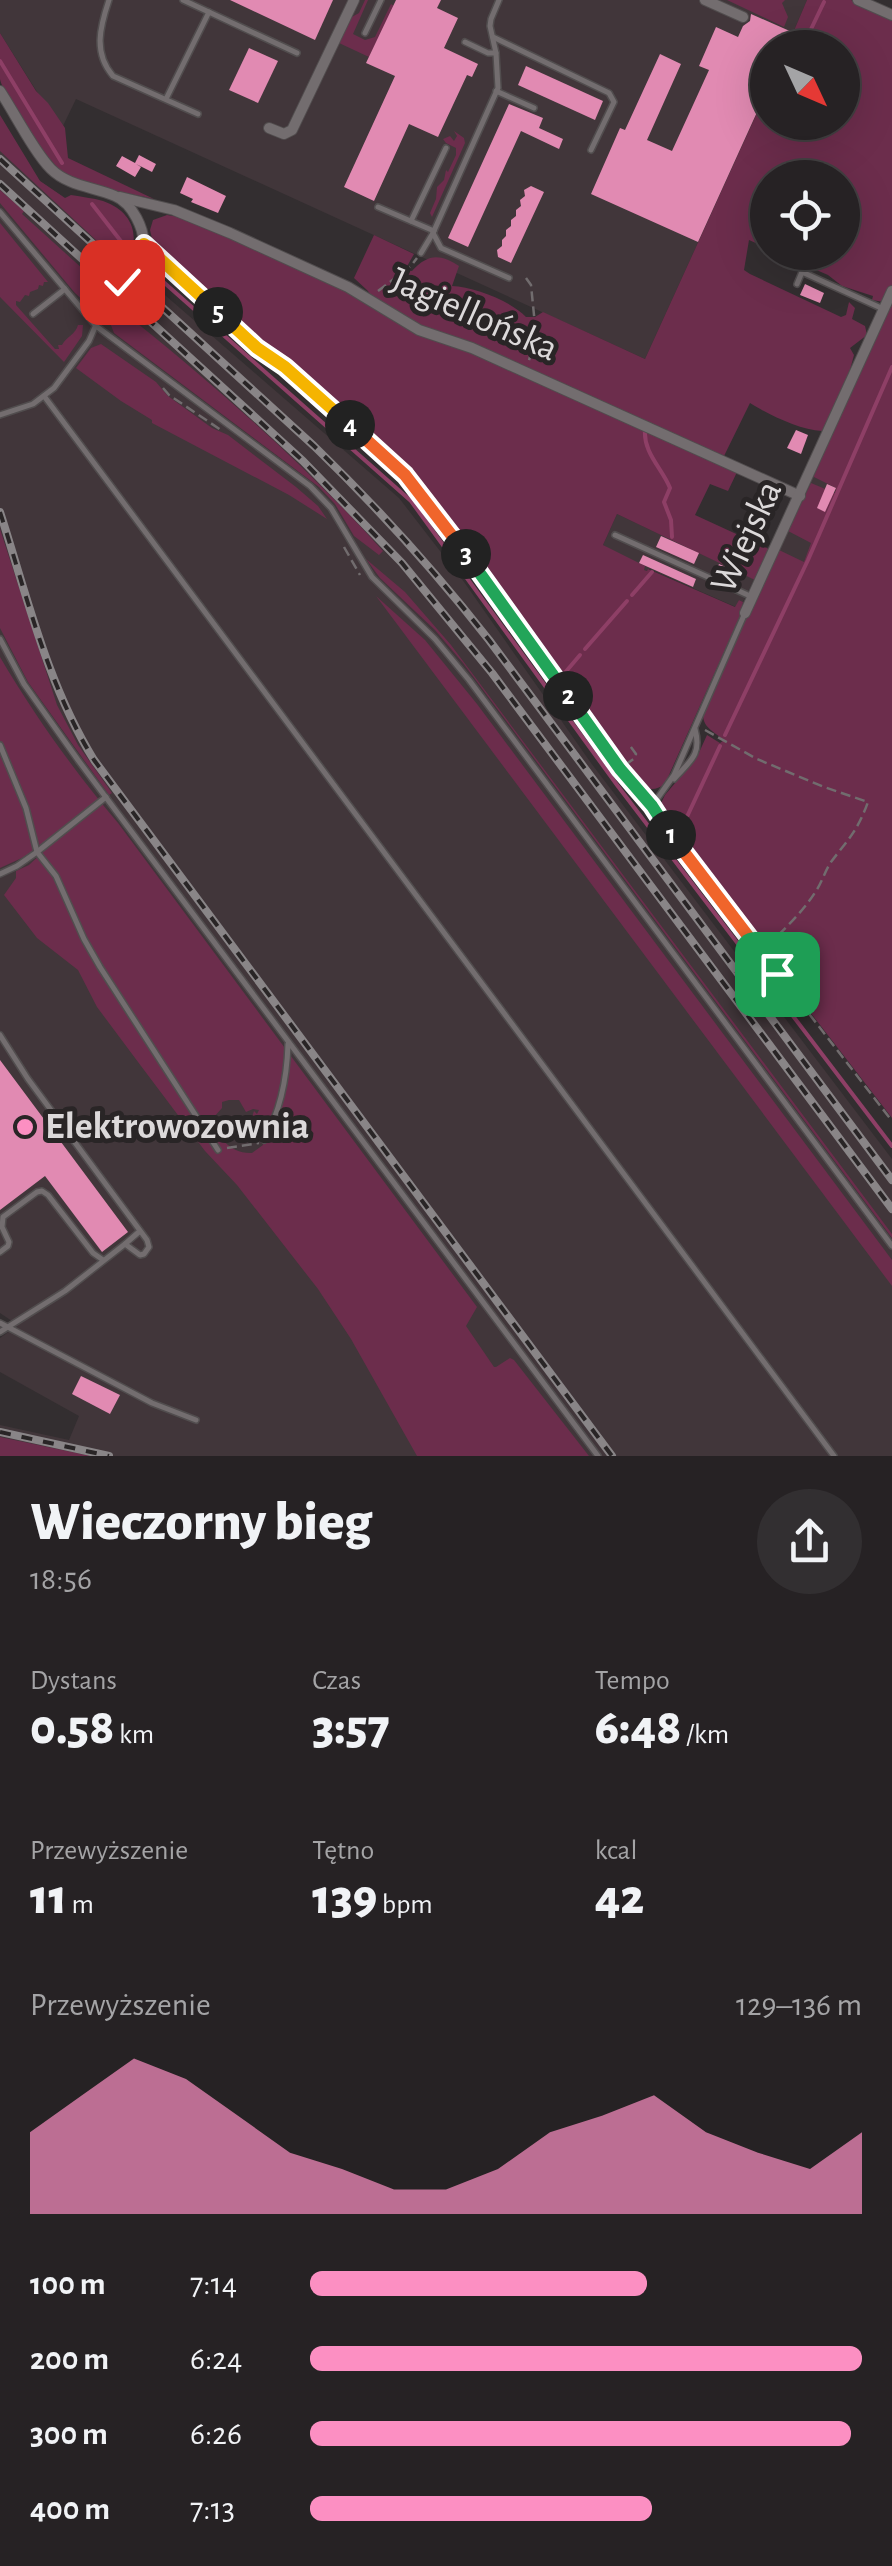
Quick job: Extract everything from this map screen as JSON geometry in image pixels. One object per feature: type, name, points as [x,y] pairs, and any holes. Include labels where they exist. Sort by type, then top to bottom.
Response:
[{"type":"street","points":[[269,128],[284,134],[292,130],[354,0]]},
{"type":"street","points":[[705,0],[743,17]]},
{"type":"street","points":[[858,0],[892,15]]},
{"type":"street","name":"Jagiellońska","points":[[0,91],[52,170],[76,184],[217,228],[348,287],[419,330],[472,348],[800,496]]},
{"type":"street","points":[[120,198],[143,225],[144,244],[133,269]]},
{"type":"street","name":"Wiejska","points":[[745,613],[892,291]]},
{"type":"lane","points":[[109,0],[98,39],[106,68],[114,76],[198,114]]},
{"type":"lane","points":[[183,0],[298,53]]},
{"type":"lane","points":[[365,34],[381,0]]},
{"type":"lane","points":[[421,252],[496,91],[491,19],[499,0]]},
{"type":"lane","points":[[166,99],[209,12]]},
{"type":"lane","points":[[493,37],[609,93],[614,102],[591,150]]},
{"type":"lane","points":[[465,42],[488,54],[496,53]]},
{"type":"lane","points":[[496,91],[534,108]]},
{"type":"lane","points":[[411,221],[446,148]]},
{"type":"lane","points":[[378,207],[433,232],[442,248],[509,278]]},
{"type":"lane","points":[[0,212],[96,326],[324,500],[372,578],[435,639],[470,680],[892,1246]]},
{"type":"lane","points":[[144,244],[244,337],[285,367],[405,475],[514,618],[620,769],[652,806]]},
{"type":"lane","points":[[0,415],[28,406],[54,388],[96,326],[106,299],[133,269]]},
{"type":"lane","points":[[797,284],[802,272],[884,309]]},
{"type":"lane","points":[[32,314],[64,289]]},
{"type":"lane","points":[[44,396],[834,1456]]},
{"type":"lane","points":[[615,535],[753,597]]},
{"type":"lane","name":"Wiejska","points":[[652,806],[680,768],[745,613]]},
{"type":"lane","points":[[0,639],[38,705],[598,1456]]},
{"type":"lane","points":[[680,768],[696,754],[699,744],[695,725]]},
{"type":"lane","points":[[0,745],[26,808],[37,852],[56,876],[100,968],[218,1150]]},
{"type":"lane","points":[[638,789],[648,794],[662,791]]},
{"type":"lane","points":[[0,874],[37,852],[106,797]]},
{"type":"lane","points":[[0,1036],[148,1244],[144,1254],[135,1254],[125,1244]]},
{"type":"lane","points":[[264,1140],[282,1097],[288,1041]]},
{"type":"lane","points":[[0,1252],[9,1242],[2,1228],[3,1216],[42,1191],[93,1253],[104,1260]]},
{"type":"lane","points":[[2,1327],[65,1291],[140,1231]]},
{"type":"lane","points":[[2,1327],[135,1395],[196,1420]]},
{"type":"path","points":[[367,299],[411,266],[421,252]]},
{"type":"path","points":[[525,372],[536,335],[532,289],[526,278]]},
{"type":"path","points":[[158,381],[169,395],[229,434]]},
{"type":"path","points":[[340,540],[362,577]]},
{"type":"path","points":[[695,725],[757,759],[868,802],[852,838],[830,864],[816,890],[787,927],[762,950]]},
{"type":"path","points":[[620,769],[635,758],[628,743]]},
{"type":"path","points":[[652,806],[892,1121]]},
{"type":"path","points":[[218,1150],[264,1140]]},
{"type":"shaded area","points":[[0,0],[807,0],[794,30],[750,30],[750,128],[645,359],[76,99],[61,130],[0,33]]},
{"type":"shaded area","points":[[365,0],[353,34],[365,40],[375,37],[391,4],[394,6],[369,57],[339,43],[350,18],[359,13]]},
{"type":"shaded area","points":[[727,0],[785,0],[782,3],[788,17],[784,27]]},
{"type":"shaded area","points":[[807,0],[851,0],[892,18],[892,285],[884,302],[842,286],[816,270],[860,270],[860,160],[750,160],[750,240],[744,270],[841,317],[846,315],[849,302],[855,308],[852,319],[865,326],[867,335],[850,348],[854,355],[847,381],[822,431],[785,421],[750,403],[724,456],[431,333],[373,300],[354,278],[374,235],[414,254],[405,270],[412,271],[434,257],[446,259],[459,266],[452,286],[492,296],[526,317],[543,312],[645,359],[750,128],[750,140],[860,140],[860,30],[794,30]]},
{"type":"shaded area","points":[[0,33],[36,91],[65,128],[68,158],[154,199],[86,183],[58,168],[3,87]]},
{"type":"shaded area","points":[[0,115],[40,181],[65,198],[71,195],[103,201],[122,212],[134,237],[124,266],[0,151]]},
{"type":"shaded area","points":[[454,131],[465,143],[432,217],[437,187],[456,155],[456,148],[443,139],[450,136],[454,141]]},
{"type":"shaded area","points":[[0,136],[40,181],[83,206],[129,266],[399,498],[464,582],[591,763],[892,1159],[892,1456],[66,1456],[0,1442],[0,1425],[69,1440],[79,1416],[0,1372],[0,1338],[18,1325],[0,1313]]},
{"type":"shaded area","points":[[0,190],[105,289],[96,302],[85,302],[75,293],[0,203]]},
{"type":"shaded area","points":[[167,215],[185,218],[327,278],[429,339],[472,351],[737,472],[728,491],[710,484],[695,515],[771,550],[757,581],[617,514],[603,545],[645,566],[644,570],[735,607],[739,600],[743,602],[665,784],[645,788],[628,774],[440,511],[390,457],[169,263],[153,243],[150,230],[153,220]]},
{"type":"shaded area","points":[[0,223],[48,282],[16,301],[16,305],[55,349],[78,325],[83,325],[82,336],[64,362],[0,297]]},
{"type":"shaded area","points":[[892,301],[892,1118],[786,981],[800,969],[796,967],[785,976],[768,953],[772,943],[758,942],[670,831],[659,807],[697,757],[707,735],[720,743],[724,740],[708,727],[703,715],[730,649],[779,550],[804,562],[811,543],[788,531],[811,483],[835,493],[836,488],[814,475]]},
{"type":"shaded area","points":[[113,304],[253,422],[320,485],[383,551],[379,555],[354,536],[335,504],[319,487],[114,333],[109,320]]},
{"type":"shaded area","points":[[101,344],[296,487],[327,519],[152,423],[76,368],[91,348]]},
{"type":"shaded area","points":[[814,475],[840,488],[802,569],[775,557]]},
{"type":"shaded area","points":[[617,514],[754,579],[743,602],[739,600],[736,607],[649,569],[643,570],[603,545]]},
{"type":"shaded area","points":[[0,529],[57,705],[78,745],[112,793],[109,795],[28,682],[0,628]]},
{"type":"shaded area","points":[[366,559],[405,592],[451,645],[892,1238],[463,663]]},
{"type":"shaded area","points":[[376,596],[425,640],[477,704],[892,1260],[892,1286]]},
{"type":"shaded area","points":[[0,657],[71,763],[477,1307],[466,1326],[494,1367],[510,1358],[514,1360],[589,1456],[417,1456],[318,1289],[141,1066],[97,1007],[78,970],[37,938],[4,895],[16,878],[16,871],[46,849],[43,844],[0,868]],"holes":[[[239,1100],[246,1112],[259,1110],[252,1117],[258,1123],[263,1145],[252,1153],[231,1147],[207,1118],[214,1117],[222,1102]]]},
{"type":"shaded area","points":[[0,1437],[91,1456],[0,1456]]},
{"type":"building","points":[[230,0],[333,0],[315,40]]},
{"type":"building","points":[[396,0],[441,0],[437,8],[458,18],[444,48],[478,64],[472,77],[467,75],[438,137],[409,124],[374,201],[344,187],[395,76],[366,63]]},
{"type":"building","points":[[751,14],[787,30],[750,30],[750,128],[698,242],[591,194],[620,128],[625,130],[660,54],[681,64],[647,140],[672,151],[709,70],[699,66],[716,27],[738,37]]},
{"type":"building","points":[[249,48],[278,61],[258,103],[229,90]]},
{"type":"building","points":[[526,66],[603,101],[595,120],[518,85]]},
{"type":"building","points":[[509,104],[543,118],[539,128],[563,139],[559,149],[521,131],[468,247],[448,238]]},
{"type":"building","points":[[139,155],[156,164],[152,172],[136,164],[141,167],[135,177],[116,166],[122,156],[135,163]]},
{"type":"building","points":[[187,177],[226,196],[218,213],[180,193]]},
{"type":"building","points":[[531,186],[544,192],[511,263],[498,257],[497,250],[521,206],[524,190]]},
{"type":"building","points":[[805,284],[824,293],[820,303],[800,295]]},
{"type":"building","points":[[796,430],[808,435],[801,454],[787,448]]},
{"type":"building","points":[[827,484],[836,488],[825,512],[817,508]]},
{"type":"building","points":[[764,498],[777,504],[770,520],[762,517],[764,512],[759,510]]},
{"type":"building","points":[[661,536],[699,553],[694,564],[656,547]]},
{"type":"building","points":[[643,555],[696,579],[693,587],[639,563]]},
{"type":"building","points":[[719,564],[739,573],[735,582],[715,573]]},
{"type":"building","name":"Elektrowozownia","points":[[0,1060],[128,1232],[102,1252],[45,1176],[0,1210]]},
{"type":"building","points":[[81,1376],[120,1395],[110,1414],[72,1394]]},
{"type":"waterway","points":[[811,30],[824,2]]},
{"type":"waterway","points":[[0,61],[62,163]]},
{"type":"waterway","points":[[92,204],[127,249]]},
{"type":"waterway","points":[[151,271],[411,501],[617,785],[892,1146]]},
{"type":"waterway","points":[[725,735],[808,560],[892,367]]},
{"type":"waterway","points":[[645,429],[650,453],[670,488],[664,502],[672,537]]},
{"type":"waterway","points":[[632,595],[652,572]]},
{"type":"waterway","points":[[585,649],[627,601]]},
{"type":"waterway","points":[[563,675],[580,655]]},
{"type":"waterway","points":[[678,836],[720,746]]},
{"type":"railway","points":[[0,159],[314,446],[427,564],[489,640],[892,1180]]},
{"type":"railway","points":[[0,184],[303,461],[402,563],[492,673],[892,1209]]},
{"type":"railway","points":[[0,512],[51,670],[94,760],[612,1456]]},
{"type":"railway","points":[[0,1432],[109,1456]]},
{"type":"place","name":"Elektrowozownia","points":[[25,1127]]},
{"type":"route","points":[[122,282],[141,256],[144,244],[405,475],[514,618],[620,769],[777,974]]}]
